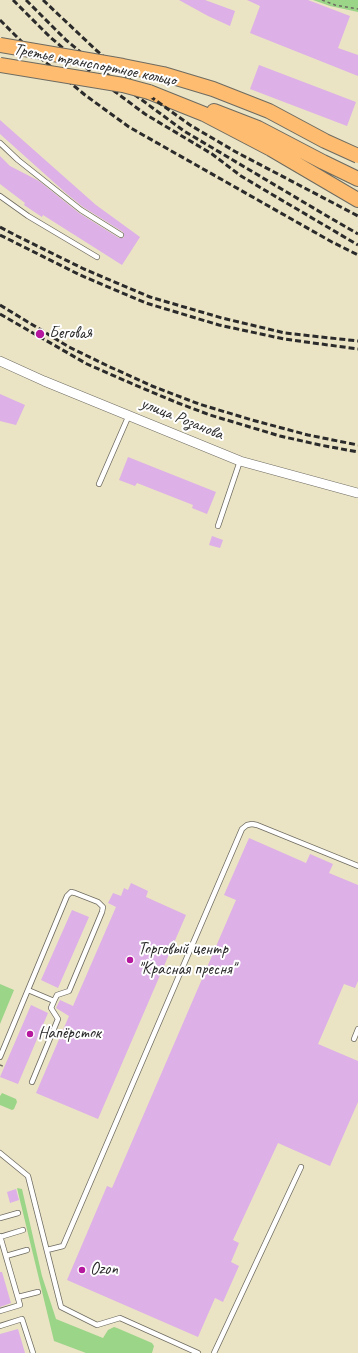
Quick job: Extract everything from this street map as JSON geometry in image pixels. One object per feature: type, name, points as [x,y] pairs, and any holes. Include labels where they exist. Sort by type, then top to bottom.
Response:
[{"type":"main road","name":"Третье транспортное кольцо","points":[[0,45],[163,74],[213,89],[269,111],[358,156]]},
{"type":"main road","name":"Третье транспортное кольцо","points":[[0,65],[123,85],[185,101],[258,128],[358,179]]},
{"type":"main road","points":[[149,92],[204,114],[271,149],[358,200]]},
{"type":"street","name":"улица Розанова","points":[[0,361],[44,381],[240,460],[357,493]]},
{"type":"lane","points":[[0,143],[18,160],[81,210],[121,235]]},
{"type":"lane","points":[[0,196],[28,216],[97,257]]},
{"type":"lane","points":[[99,484],[129,415]]},
{"type":"lane","points":[[218,526],[240,460]]},
{"type":"lane","points":[[47,1250],[64,1246],[242,829],[247,825],[257,825],[358,866]]},
{"type":"lane","points":[[0,1057],[67,896],[70,892],[76,892],[98,902],[103,907],[102,912],[69,991],[57,995],[51,1008],[58,1019],[32,1082]]},
{"type":"lane","points":[[28,990],[54,1001]]},
{"type":"lane","points":[[354,1039],[358,1029]]},
{"type":"lane","points":[[0,1153],[28,1176],[61,1307],[97,1324],[120,1318],[198,1353]]},
{"type":"lane","points":[[214,1353],[301,1167]]},
{"type":"lane","points":[[0,1218],[18,1213]]},
{"type":"lane","points":[[0,1311],[20,1305],[0,1236],[23,1230]]},
{"type":"lane","points":[[6,1256],[27,1250]]},
{"type":"lane","points":[[18,1297],[38,1292]]},
{"type":"lane","points":[[0,1326],[22,1319],[33,1353]]},
{"type":"path","points":[[322,0],[335,5],[358,9]]},
{"type":"path","points":[[0,1065],[5,1067]]},
{"type":"green space","points":[[313,0],[358,0],[358,12],[330,6]]},
{"type":"green space","points":[[0,984],[14,990],[0,1024]]},
{"type":"green space","points":[[2,1093],[16,1099],[17,1102],[14,1109],[12,1110],[0,1105],[0,1096]]},
{"type":"green space","points":[[17,1188],[22,1189],[42,1276],[56,1319],[103,1338],[108,1330],[114,1327],[117,1328],[152,1343],[154,1346],[152,1353],[86,1353],[54,1341]]},
{"type":"building","points":[[179,0],[205,0],[235,11],[230,26],[208,16]]},
{"type":"building","points":[[247,0],[308,0],[350,16],[338,48],[358,55],[358,76],[250,33],[260,6]]},
{"type":"building","points":[[259,65],[356,102],[347,126],[250,89]]},
{"type":"building","points":[[0,120],[96,205],[140,237],[122,265],[43,215],[42,217],[24,205],[25,203],[0,184],[0,156],[10,166],[39,181],[79,213],[119,238],[124,237],[123,232],[83,207],[67,194],[0,134]]},
{"type":"building","points":[[0,394],[25,405],[16,425],[0,421]]},
{"type":"building","points":[[128,457],[216,492],[207,514],[192,508],[193,505],[137,483],[135,486],[119,480]]},
{"type":"building","points":[[212,536],[223,540],[220,548],[209,545]]},
{"type":"building","points":[[249,838],[306,863],[310,854],[333,864],[329,873],[358,885],[358,981],[355,988],[344,984],[318,1044],[358,1061],[358,1102],[330,1166],[278,1143],[233,1240],[239,1243],[231,1262],[239,1266],[223,1302],[215,1298],[198,1337],[67,1280],[107,1186],[112,1188],[236,900],[224,895]]},
{"type":"building","name":"Торговый центр \"Красная пресня\"","points":[[131,883],[148,891],[146,897],[186,915],[98,1119],[36,1093],[69,1016],[56,1008],[60,1000],[73,1006],[116,907],[108,903],[113,893],[121,896],[124,888],[128,890]]},
{"type":"building","points":[[72,910],[89,917],[58,988],[41,980]]},
{"type":"building","points":[[31,1005],[48,1013],[18,1084],[0,1077]]},
{"type":"building","points":[[16,1189],[19,1200],[10,1203],[7,1192]]},
{"type":"building","points":[[0,1272],[2,1272],[11,1303],[0,1307]]},
{"type":"building","points":[[18,1329],[25,1353],[0,1353],[0,1334]]},
{"type":"railway","points":[[13,0],[50,37],[110,88],[145,114],[212,154],[241,176],[358,245]]},
{"type":"railway","points":[[26,0],[66,40],[108,75],[184,131],[358,234]]},
{"type":"railway","points":[[43,0],[96,50],[144,92],[190,125],[236,152],[358,216]]},
{"type":"railway","points":[[0,20],[25,45],[85,95],[129,127],[332,242],[358,255]]},
{"type":"railway","points":[[0,227],[84,269],[150,297],[222,318],[285,333],[358,341]]},
{"type":"railway","points":[[0,235],[80,275],[146,303],[219,325],[284,339],[358,349]]},
{"type":"railway","points":[[0,305],[69,347],[152,386],[199,404],[252,420],[308,435],[358,445]]},
{"type":"railway","points":[[0,314],[87,364],[178,403],[210,415],[280,436],[358,452]]},
{"type":"place","name":"Беговая","points":[[40,334]]},
{"type":"place","name":"Торговый центр \"Красная пресня\"","points":[[130,960]]},
{"type":"place","name":"Напёрсток","points":[[30,1034]]},
{"type":"place","name":"Ozon","points":[[82,1270]]}]
